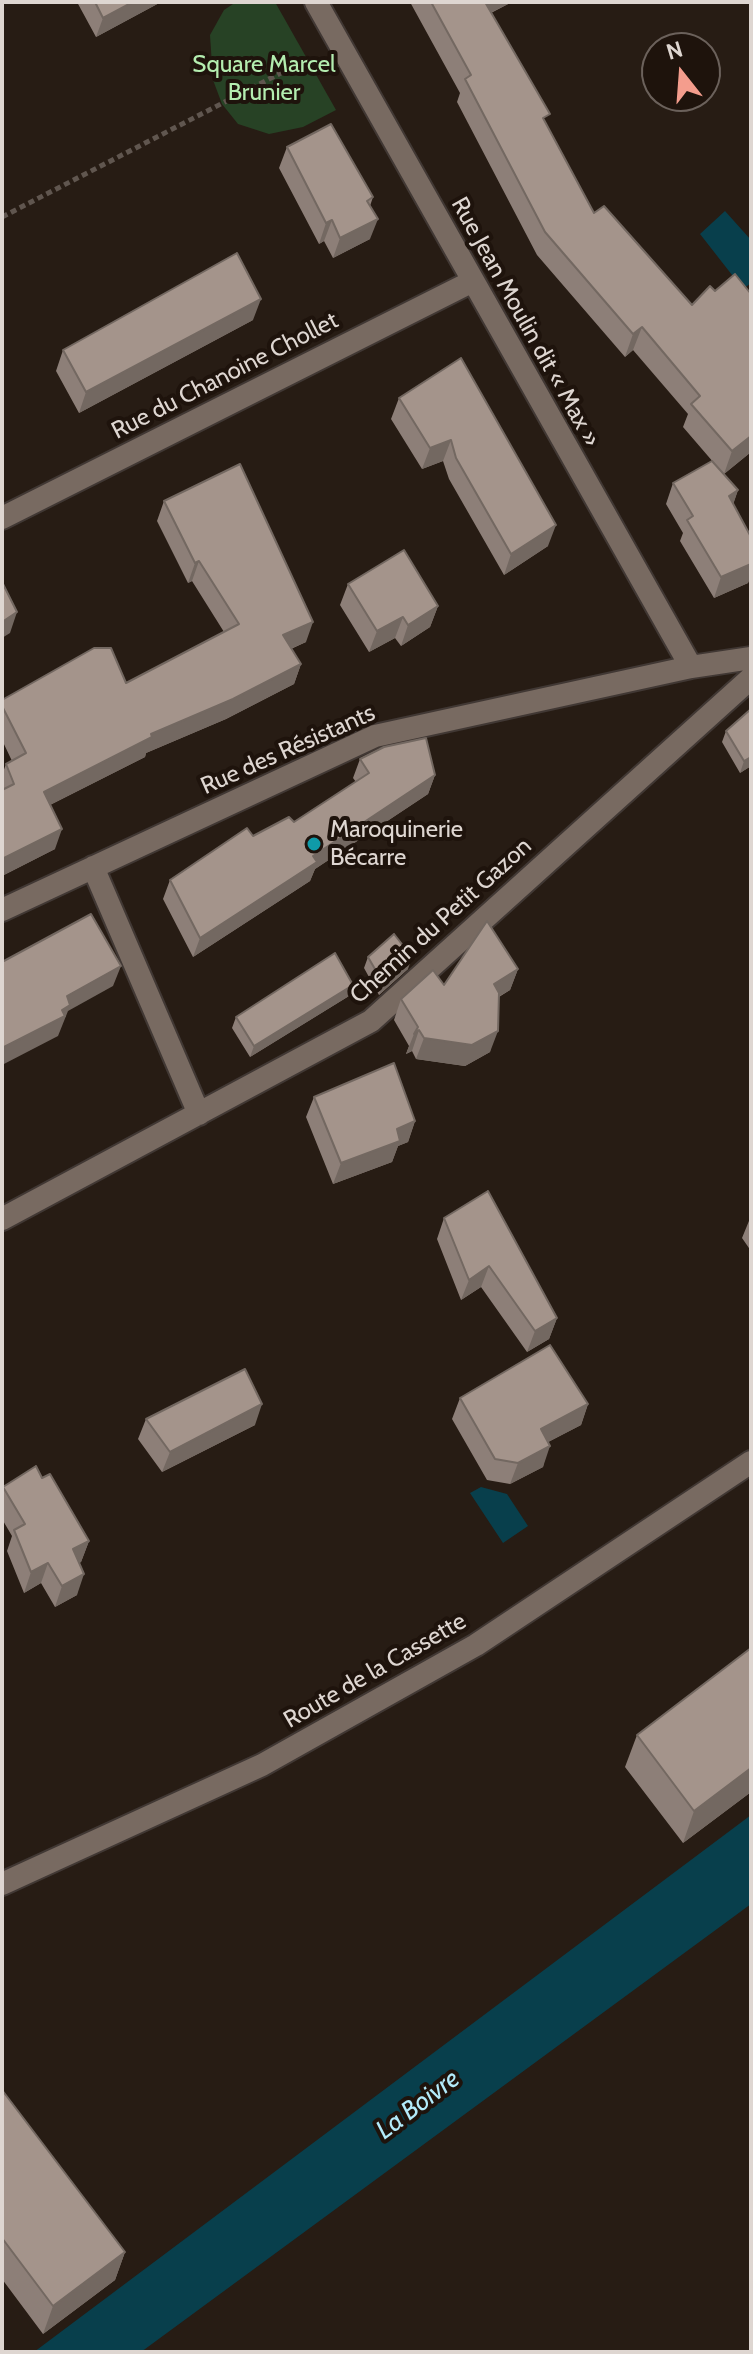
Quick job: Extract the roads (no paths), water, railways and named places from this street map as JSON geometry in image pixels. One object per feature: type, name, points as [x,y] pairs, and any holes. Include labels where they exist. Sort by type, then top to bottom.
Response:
[{"type":"street","name":"Rue Jean Moulin dit « Max »","points":[[316,2],[471,282],[691,667]]},
{"type":"street","name":"Rue du Chanoine Chollet","points":[[2,518],[471,282]]},
{"type":"street","name":"Rue des Résistants","points":[[2,910],[375,736],[691,667],[751,658]]},
{"type":"street","name":"Chemin du Petit Gazon","points":[[2,1219],[371,1021],[751,678]]},
{"type":"street","points":[[93,867],[199,1114]]},
{"type":"street","name":"Route de la Cassette","points":[[2,1884],[262,1765],[356,1713],[476,1645],[751,1462]]},
{"type":"water","points":[[725,211],[751,240],[751,283],[743,289],[700,234]]},
{"type":"water","points":[[481,1487],[507,1494],[528,1526],[503,1543],[470,1493]]},
{"type":"water","name":"La Boivre","points":[[751,1815],[751,1904],[141,2352],[34,2352]]},
{"type":"place","name":"Maroquinerie Bécarre","points":[[314,844]]},
{"type":"park label","name":"Square Marcel Brunier","points":[[264,79]]}]
